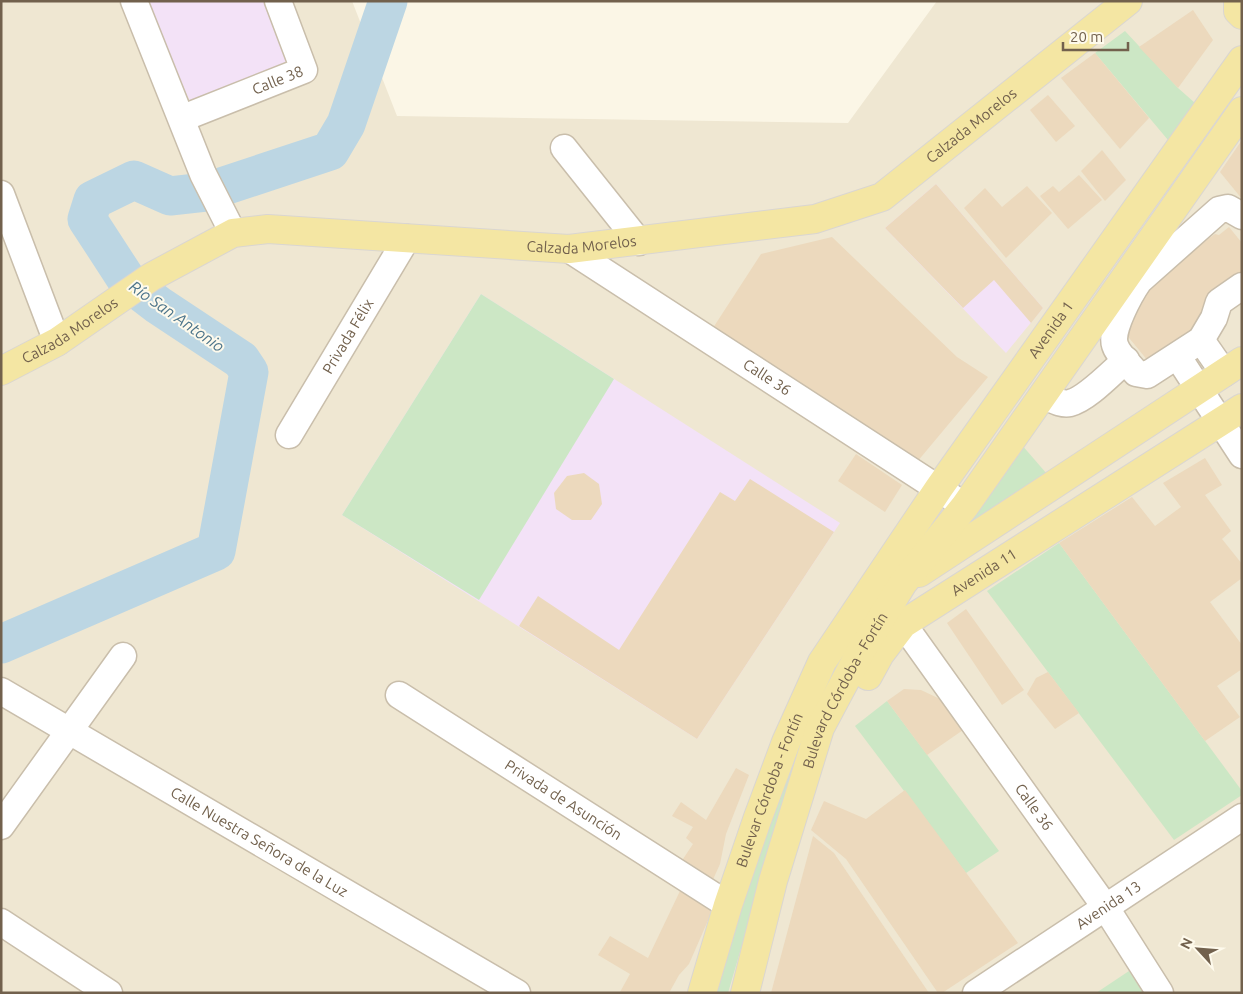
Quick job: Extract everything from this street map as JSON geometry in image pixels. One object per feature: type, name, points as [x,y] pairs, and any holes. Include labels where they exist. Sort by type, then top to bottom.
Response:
[{"type":"main road","name":"Calzada Morelos","points":[[1,371],[57,342],[151,277],[233,233],[268,229],[569,249],[639,242],[815,219],[882,197],[1128,1]]},
{"type":"main road","points":[[1238,1],[1238,11],[1242,15]]},
{"type":"main road","name":"Avenida 1","points":[[863,600],[939,488],[1242,60]]},
{"type":"main road","name":"Avenida 1","points":[[903,583],[965,506],[1242,112]]},
{"type":"main road","points":[[863,600],[903,583],[953,553],[1198,388],[1233,367]]},
{"type":"main road","points":[[1018,377],[1044,396]]},
{"type":"main road","name":"Avenida 11","points":[[796,803],[880,654],[903,624],[1231,415]]},
{"type":"main road","points":[[953,553],[968,581]]},
{"type":"main road","name":"Bulevard Córdoba - Fortín","points":[[796,803],[820,728],[861,651],[903,583]]},
{"type":"main road","name":"Bulevar Córdoba - Fortín","points":[[702,992],[728,904],[786,742],[822,662],[863,600]]},
{"type":"main road","name":"Bulevar Córdoba - Fortín","points":[[744,993],[796,803]]},
{"type":"street","points":[[134,1],[183,118],[204,174],[216,202],[233,233]]},
{"type":"street","name":"Calle 38","points":[[183,118],[304,70],[278,1]]},
{"type":"street","points":[[564,148],[639,242]]},
{"type":"street","points":[[1,194],[57,342]]},
{"type":"street","points":[[1242,216],[1228,208],[1219,210],[1139,281],[1130,293],[1115,332],[1116,348],[1136,373],[1147,375],[1178,357],[1201,340],[1214,318],[1219,302],[1242,286]]},
{"type":"street","name":"Privada Félix","points":[[289,435],[408,238]]},
{"type":"street","name":"Calle 36","points":[[569,249],[965,506]]},
{"type":"street","points":[[1201,340],[1233,367]]},
{"type":"street","points":[[1178,357],[1198,388],[1231,415],[1242,455]]},
{"type":"street","points":[[1044,396],[1069,403],[1080,398],[1126,360]]},
{"type":"street","name":"Calle 36","points":[[903,624],[1106,908],[1160,993]]},
{"type":"street","points":[[1,826],[123,656]]},
{"type":"street","name":"Calle Nuestra Señora de la Luz","points":[[1,691],[517,993]]},
{"type":"street","name":"Privada de Asunción","points":[[400,695],[728,904]]},
{"type":"street","name":"Avenida 13","points":[[976,993],[1242,817]]},
{"type":"street","points":[[1,922],[109,993]]},
{"type":"shaded area","points":[[1,1],[352,1],[397,116],[848,123],[937,1],[1242,1],[1242,993],[1,993]]},
{"type":"shaded area","points":[[145,1],[268,1],[293,64],[192,106]]},
{"type":"shaded area","points":[[936,184],[1043,308],[1006,353],[885,228]]},
{"type":"shaded area","points":[[481,294],[840,523],[697,739],[342,515]]},
{"type":"green space","points":[[1125,31],[1178,88],[1195,103],[1168,140],[1095,53]]},
{"type":"green space","points":[[481,294],[614,379],[479,600],[342,515]]},
{"type":"green space","points":[[1021,444],[1047,474],[952,540]]},
{"type":"green space","points":[[1059,543],[1242,791],[1242,795],[1174,840],[987,591]]},
{"type":"green space","points":[[845,647],[851,651],[790,781],[728,993],[717,993],[780,778],[810,711]]},
{"type":"green space","points":[[887,701],[999,851],[966,873],[855,726]]},
{"type":"green space","points":[[1129,971],[1143,993],[1096,993]]},
{"type":"building","points":[[1193,10],[1213,40],[1178,88],[1139,47]]},
{"type":"building","points":[[1095,53],[1149,118],[1120,149],[1061,78]]},
{"type":"building","points":[[1048,95],[1075,126],[1056,142],[1030,110]]},
{"type":"building","points":[[1242,140],[1242,199],[1220,172]]},
{"type":"building","points":[[1102,150],[1126,180],[1105,201],[1081,171]]},
{"type":"building","points":[[1079,175],[1102,200],[1068,229],[1040,196],[1053,186],[1059,192]]},
{"type":"building","points":[[936,184],[1043,308],[1031,323],[994,280],[963,308],[885,228]]},
{"type":"building","points":[[1027,186],[1052,213],[1006,258],[964,208],[985,188],[1002,207]]},
{"type":"building","points":[[1229,227],[1242,243],[1242,272],[1206,301],[1207,324],[1153,367],[1125,333],[1136,291],[1215,234],[1219,235]]},
{"type":"building","points":[[832,237],[957,357],[988,377],[917,462],[711,331],[761,254]]},
{"type":"building","points":[[856,454],[902,485],[885,512],[838,481]]},
{"type":"building","points":[[1205,458],[1222,485],[1205,495],[1231,531],[1222,539],[1242,564],[1242,578],[1210,602],[1242,645],[1242,669],[1217,686],[1240,717],[1205,741],[1059,543],[1132,497],[1155,526],[1181,507],[1163,483]]},
{"type":"building","points":[[584,473],[599,484],[602,504],[591,520],[572,520],[556,509],[554,493],[567,476]]},
{"type":"building","points":[[750,479],[834,532],[697,739],[519,626],[538,596],[619,650],[720,492],[735,501]]},
{"type":"building","points":[[966,609],[1024,690],[1002,705],[947,623]]},
{"type":"building","points":[[1048,672],[1079,713],[1055,729],[1027,694],[1036,678]]},
{"type":"building","points":[[904,689],[921,690],[940,699],[963,730],[927,755],[887,701]]},
{"type":"building","points":[[736,768],[749,775],[726,834],[720,864],[711,884],[681,862],[693,844],[686,838],[693,827],[672,816],[681,802],[706,820]]},
{"type":"building","points":[[905,790],[1018,943],[942,993],[938,993],[846,859],[811,830],[824,801],[866,819]]},
{"type":"building","points":[[813,836],[834,853],[929,993],[771,993]]},
{"type":"building","points":[[680,891],[713,909],[689,964],[679,975],[669,993],[620,992],[630,974],[598,955],[610,936],[648,958]]},
{"type":"waterway","name":"Río San Antonio","points":[[1,644],[216,551],[249,372],[241,360],[158,305],[128,282],[87,219],[93,200],[134,180],[170,196],[206,192],[330,151],[346,124],[388,1]]}]
